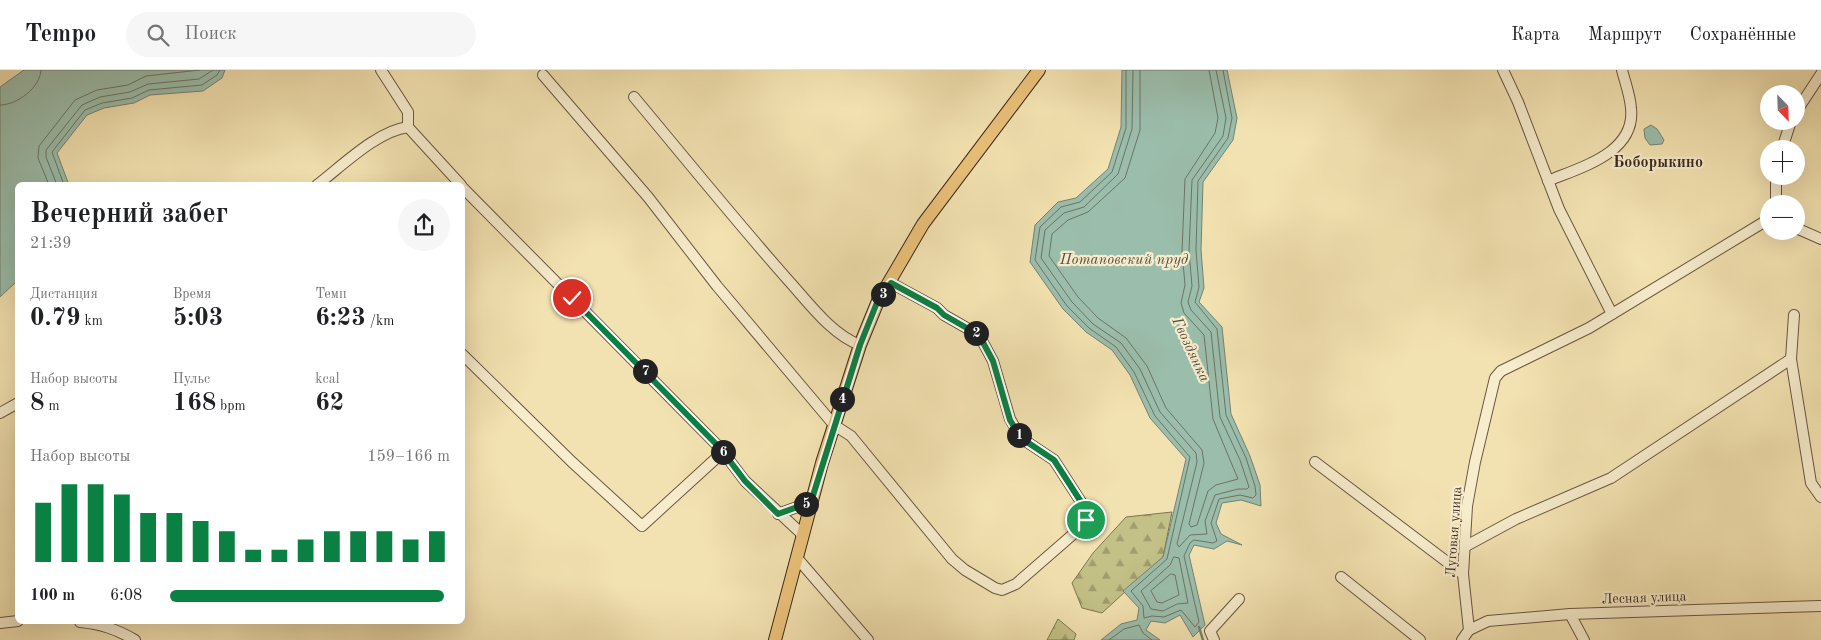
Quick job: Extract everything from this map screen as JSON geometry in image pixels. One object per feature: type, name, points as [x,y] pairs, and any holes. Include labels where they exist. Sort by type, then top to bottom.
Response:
[{"type":"main road","points":[[775,640],[811,502],[834,425],[860,345],[878,300],[891,283],[923,224],[1039,70]]},
{"type":"street","points":[[381,70],[408,112],[408,127],[458,182]]},
{"type":"street","points":[[1503,70],[1518,102],[1559,209],[1612,314]]},
{"type":"street","points":[[1548,181],[1612,151],[1624,140],[1631,124],[1631,108],[1622,70]]},
{"type":"street","points":[[1805,98],[1821,74]]},
{"type":"street","points":[[542,75],[648,197],[717,286],[834,425],[851,436],[952,559],[965,570],[995,588],[1002,590],[1016,584],[1086,520],[1083,505],[1054,460],[1021,438],[1013,426],[993,361],[979,335],[944,315],[937,308],[891,283]]},
{"type":"street","points":[[634,96],[753,241],[846,340],[860,345]]},
{"type":"street","points":[[320,182],[374,142],[395,129],[408,127]]},
{"type":"street","points":[[465,189],[723,452],[745,481],[802,535]]},
{"type":"street","name":"Луговая улица","points":[[1469,630],[1463,574],[1468,497],[1474,462],[1485,426],[1495,378],[1501,371],[1589,328],[1760,224]]},
{"type":"street","points":[[1805,232],[1821,239]]},
{"type":"street","points":[[1794,315],[1791,359],[1811,483],[1820,492]]},
{"type":"street","points":[[465,357],[572,462],[642,526],[723,452]]},
{"type":"street","points":[[1466,546],[1516,519],[1611,478],[1791,359]]},
{"type":"street","points":[[0,413],[15,405]]},
{"type":"street","points":[[1315,462],[1463,574]]},
{"type":"street","points":[[778,514],[811,502]]},
{"type":"street","points":[[797,558],[868,640]]},
{"type":"street","points":[[1340,577],[1420,640]]},
{"type":"street","points":[[1214,640],[1210,631],[1239,599]]},
{"type":"street","name":"Лесная улица","points":[[1469,630],[1488,621],[1570,614],[1821,606]]},
{"type":"street","points":[[1570,614],[1584,640]]},
{"type":"street","points":[[0,624],[15,622]]},
{"type":"street","points":[[102,624],[118,630],[135,640]]},
{"type":"street","points":[[1462,640],[1469,630]]},
{"type":"green space","points":[[1172,512],[1163,557],[1102,613],[1082,608],[1072,583],[1093,553],[1126,517]]},
{"type":"green space","points":[[1058,619],[1076,634],[1074,640],[1047,640]]},
{"type":"water","points":[[24,70],[225,70],[222,78],[203,91],[150,95],[134,103],[104,108],[87,115],[57,153],[68,182],[15,182],[15,283],[0,297],[0,87]]},
{"type":"water","name":"Потаповский пруд","points":[[1122,70],[1227,70],[1237,118],[1233,140],[1203,182],[1201,250],[1204,288],[1199,302],[1222,327],[1231,414],[1250,456],[1260,485],[1261,506],[1241,500],[1222,503],[1216,523],[1221,534],[1242,545],[1227,541],[1214,549],[1194,545],[1189,555],[1205,625],[1193,637],[1180,615],[1165,623],[1151,621],[1146,630],[1160,640],[1101,640],[1121,624],[1137,620],[1139,608],[1123,591],[1163,557],[1186,459],[1150,418],[1130,375],[1112,350],[1086,332],[1063,309],[1030,262],[1035,225],[1058,202],[1076,198],[1108,169],[1121,127]]},
{"type":"water","points":[[1651,125],[1657,129],[1664,140],[1662,144],[1650,145],[1645,138],[1644,129]]},
{"type":"waterway","name":"Гвоздянка","points":[[1199,627],[1203,640]]},
{"type":"district","name":"Боборыкино","points":[[1658,163]]},
{"type":"route","points":[[572,298],[720,448],[745,481],[778,514],[811,502],[860,345],[878,300],[891,283],[937,308],[944,315],[979,335],[993,361],[1010,420],[1021,438],[1030,446],[1045,453],[1054,460],[1083,505],[1086,520]]}]
